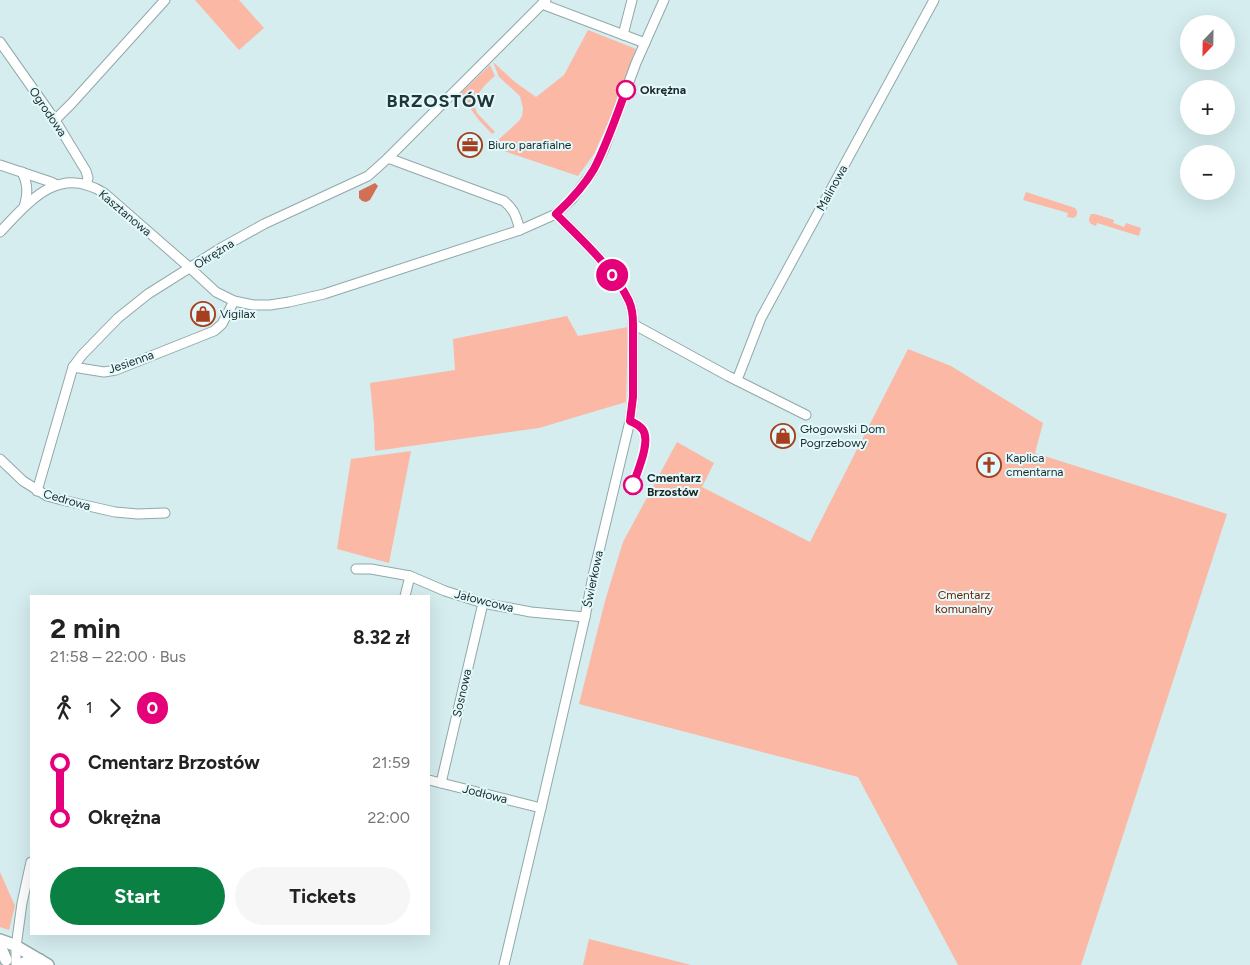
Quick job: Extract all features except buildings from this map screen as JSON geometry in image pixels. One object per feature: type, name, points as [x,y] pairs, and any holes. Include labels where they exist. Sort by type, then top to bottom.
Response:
[{"type":"street","points":[[54,120],[72,103],[165,0]]},
{"type":"street","points":[[623,35],[632,0]]},
{"type":"street","name":"Okrężna","points":[[645,43],[544,2],[368,176],[264,224],[190,268],[216,292],[234,301],[253,305],[270,305],[324,294],[520,230],[556,214],[572,199],[593,171],[604,149],[636,64],[664,0]]},
{"type":"street","name":"Malinowa","points":[[737,380],[761,318],[934,0]]},
{"type":"street","name":"Ogrodowa","points":[[0,42],[54,120],[86,172],[88,178],[86,185]]},
{"type":"street","points":[[388,158],[504,201],[515,214],[520,230]]},
{"type":"street","name":"Kasztanowa","points":[[0,166],[57,185],[86,185],[96,188],[190,268]]},
{"type":"street","points":[[22,172],[27,186],[24,207]]},
{"type":"street","points":[[0,232],[36,196],[57,185]]},
{"type":"street","name":"Świerkowa","points":[[504,965],[585,617],[632,409],[633,397],[633,324],[630,302],[620,286],[590,249],[556,214]]},
{"type":"street","points":[[73,367],[118,318],[148,294],[190,268]]},
{"type":"street","name":"Jesienna","points":[[73,367],[104,372],[116,370],[214,331],[222,324],[234,301]]},
{"type":"street","points":[[633,324],[806,415]]},
{"type":"street","name":"Cedrowa","points":[[73,367],[37,491],[47,496],[98,508],[138,514],[165,513]]},
{"type":"street","points":[[0,459],[23,481],[37,491]]},
{"type":"street","name":"Jałowcowa","points":[[356,569],[372,569],[410,576],[445,591],[483,603],[531,612],[585,617]]},
{"type":"street","points":[[405,595],[410,576]]},
{"type":"street","name":"Sosnowa","points":[[441,783],[483,603]]},
{"type":"street","name":"Jodłowa","points":[[430,780],[541,808]]},
{"type":"street","points":[[11,964],[16,947],[22,903],[30,867]]},
{"type":"street","points":[[0,940],[44,963]]},
{"type":"street","points":[[0,946],[11,964]]},
{"type":"street","points":[[11,964],[26,962],[44,963]]},
{"type":"green space","points":[[195,0],[239,0],[264,28],[239,50]]},
{"type":"green space","points":[[588,30],[636,49],[594,154],[578,176],[495,148],[500,142],[498,140],[519,121],[523,108],[520,96],[499,77],[493,62],[515,82],[536,97],[564,75]]},
{"type":"green space","points":[[490,65],[495,76],[482,89],[474,105],[477,113],[495,132],[492,134],[478,119],[460,94]]},
{"type":"green space","points":[[1026,192],[1075,208],[1077,214],[1074,218],[1067,217],[1068,213],[1023,200]]},
{"type":"green space","points":[[1091,214],[1114,220],[1113,223],[1124,227],[1126,223],[1141,228],[1139,236],[1097,223],[1096,226],[1091,224],[1089,218]]},
{"type":"green space","points":[[567,316],[578,336],[628,327],[626,402],[539,428],[375,451],[370,383],[455,370],[453,339]]},
{"type":"green space","name":"Cmentarz komunalny","points":[[908,349],[951,366],[1043,423],[1035,453],[1227,514],[1081,965],[958,965],[858,777],[579,704],[605,601],[623,542],[677,442],[714,463],[702,487],[810,542]]},
{"type":"green space","points":[[411,451],[389,563],[337,549],[351,459]]},
{"type":"green space","points":[[0,872],[15,906],[9,930],[0,927]]},
{"type":"green space","points":[[589,939],[691,965],[583,965]]},
{"type":"shaded area","points":[[375,183],[378,186],[370,200],[362,201],[359,198],[359,191]]},
{"type":"bus line","name":"0","points":[[626,90],[604,149],[593,171],[572,199],[556,214],[610,272],[630,302],[633,324],[633,397],[630,421],[641,427],[646,436],[646,442],[633,485]]},
{"type":"place","name":"Okrężna","points":[[626,90]]},
{"type":"place","name":"Biuro parafialne","points":[[470,145]]},
{"type":"place","name":"Vigilax","points":[[203,314]]},
{"type":"place","name":"Głogowski Dom Pogrzebowy","points":[[783,436]]},
{"type":"place","name":"Kaplica cmentarna","points":[[989,465]]},
{"type":"place","name":"Cmentarz Brzostów","points":[[633,485]]},
{"type":"district","name":"BRZOSTÓW","points":[[441,101]]}]
